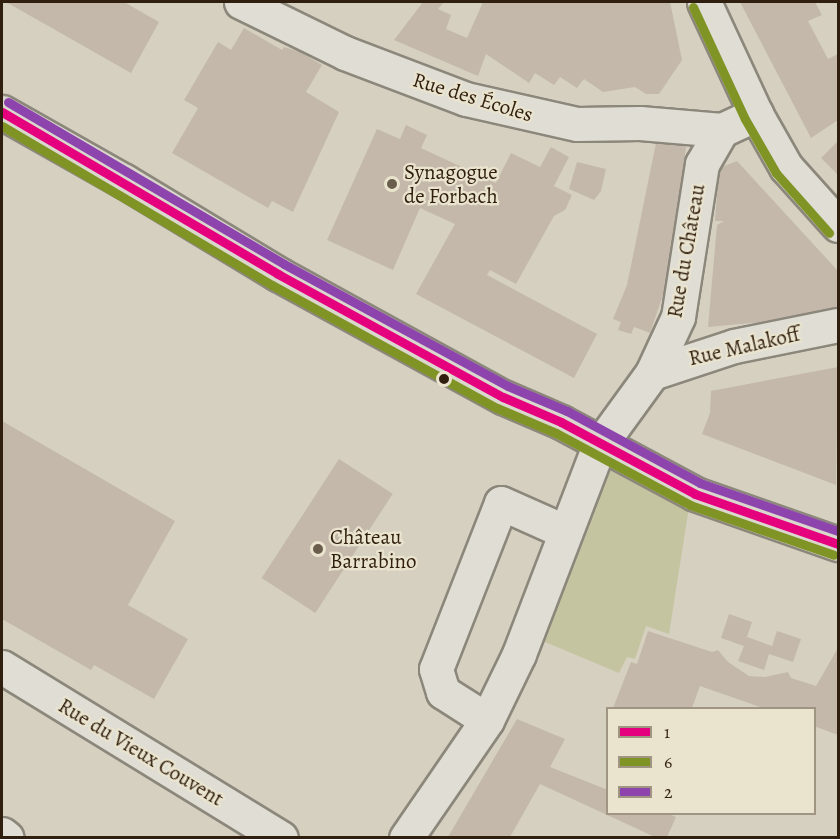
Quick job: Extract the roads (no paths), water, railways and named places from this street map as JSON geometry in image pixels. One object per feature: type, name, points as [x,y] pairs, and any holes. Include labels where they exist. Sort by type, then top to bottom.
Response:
[{"type":"main road","points":[[2,112],[124,181],[278,274],[504,398],[561,422],[599,446],[695,494],[838,544]]},
{"type":"street","name":"Rue des Écoles","points":[[241,2],[345,53],[466,99],[577,124],[640,123],[722,130]]},
{"type":"street","points":[[704,2],[756,114],[786,167],[838,225]]},
{"type":"street","points":[[722,130],[756,114]]},
{"type":"street","name":"Rue du Château","points":[[406,837],[487,720],[519,654],[564,531],[599,446],[652,373],[678,317],[702,164],[722,130]]},
{"type":"street","name":"Rue Malakoff","points":[[652,373],[734,346],[838,325]]},
{"type":"street","points":[[487,720],[443,692],[436,669],[501,502],[564,531]]},
{"type":"street","name":"Rue du Vieux Couvent","points":[[2,667],[281,837]]},
{"type":"street","points":[[2,834],[7,837]]},
{"type":"place","name":"Synagogue de Forbach","points":[[392,184]]},
{"type":"place","name":"Château Barrabino","points":[[318,549]]}]
